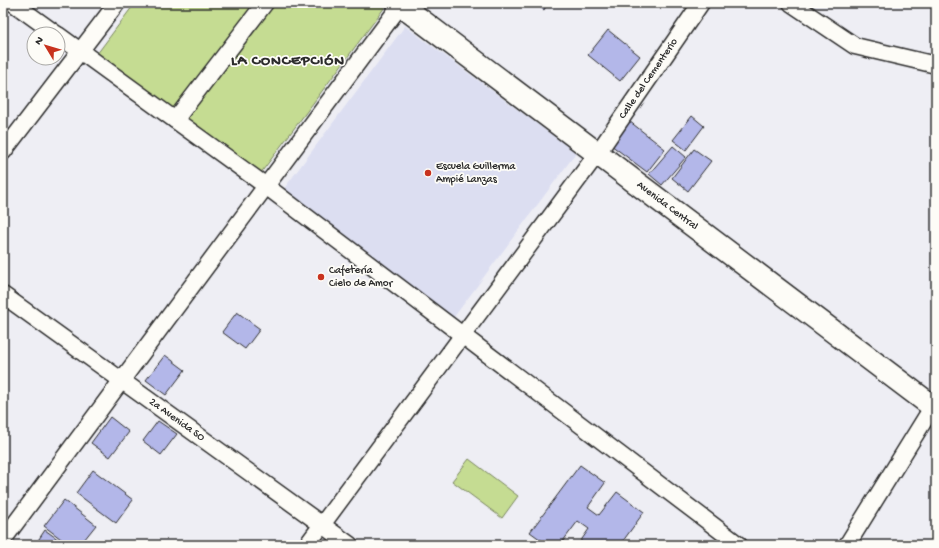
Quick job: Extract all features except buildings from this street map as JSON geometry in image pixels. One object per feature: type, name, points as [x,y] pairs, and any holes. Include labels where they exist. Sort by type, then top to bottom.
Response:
[{"type":"main road","name":"Avenida Central","points":[[400,4],[934,408]]},
{"type":"street","points":[[13,3],[45,26]]},
{"type":"street","points":[[3,152],[117,3]]},
{"type":"street","points":[[176,120],[265,3]]},
{"type":"street","name":"Calle del Cementerio","points":[[307,545],[597,154],[701,3]]},
{"type":"street","points":[[792,3],[855,46],[936,65]]},
{"type":"street","points":[[3,540],[400,4]]},
{"type":"street","points":[[66,41],[266,186],[739,545]]},
{"type":"street","name":"2a Avenida SO","points":[[3,295],[350,545]]},
{"type":"street","points":[[847,545],[934,408]]},
{"type":"shaded area","name":"Escuela Guillerma Ampié Lanzas","points":[[405,26],[576,153],[451,321],[280,194]]},
{"type":"green space","points":[[135,3],[379,3],[385,7],[260,174],[97,54]]},
{"type":"green space","points":[[469,459],[518,496],[502,518],[452,481]]},
{"type":"place","name":"Escuela Guillerma Ampié Lanzas","points":[[428,173]]},
{"type":"place","name":"Cafetería Cielo de Amor","points":[[321,277]]},
{"type":"district","name":"LA CONCEPCIÓN","points":[[288,61]]}]
